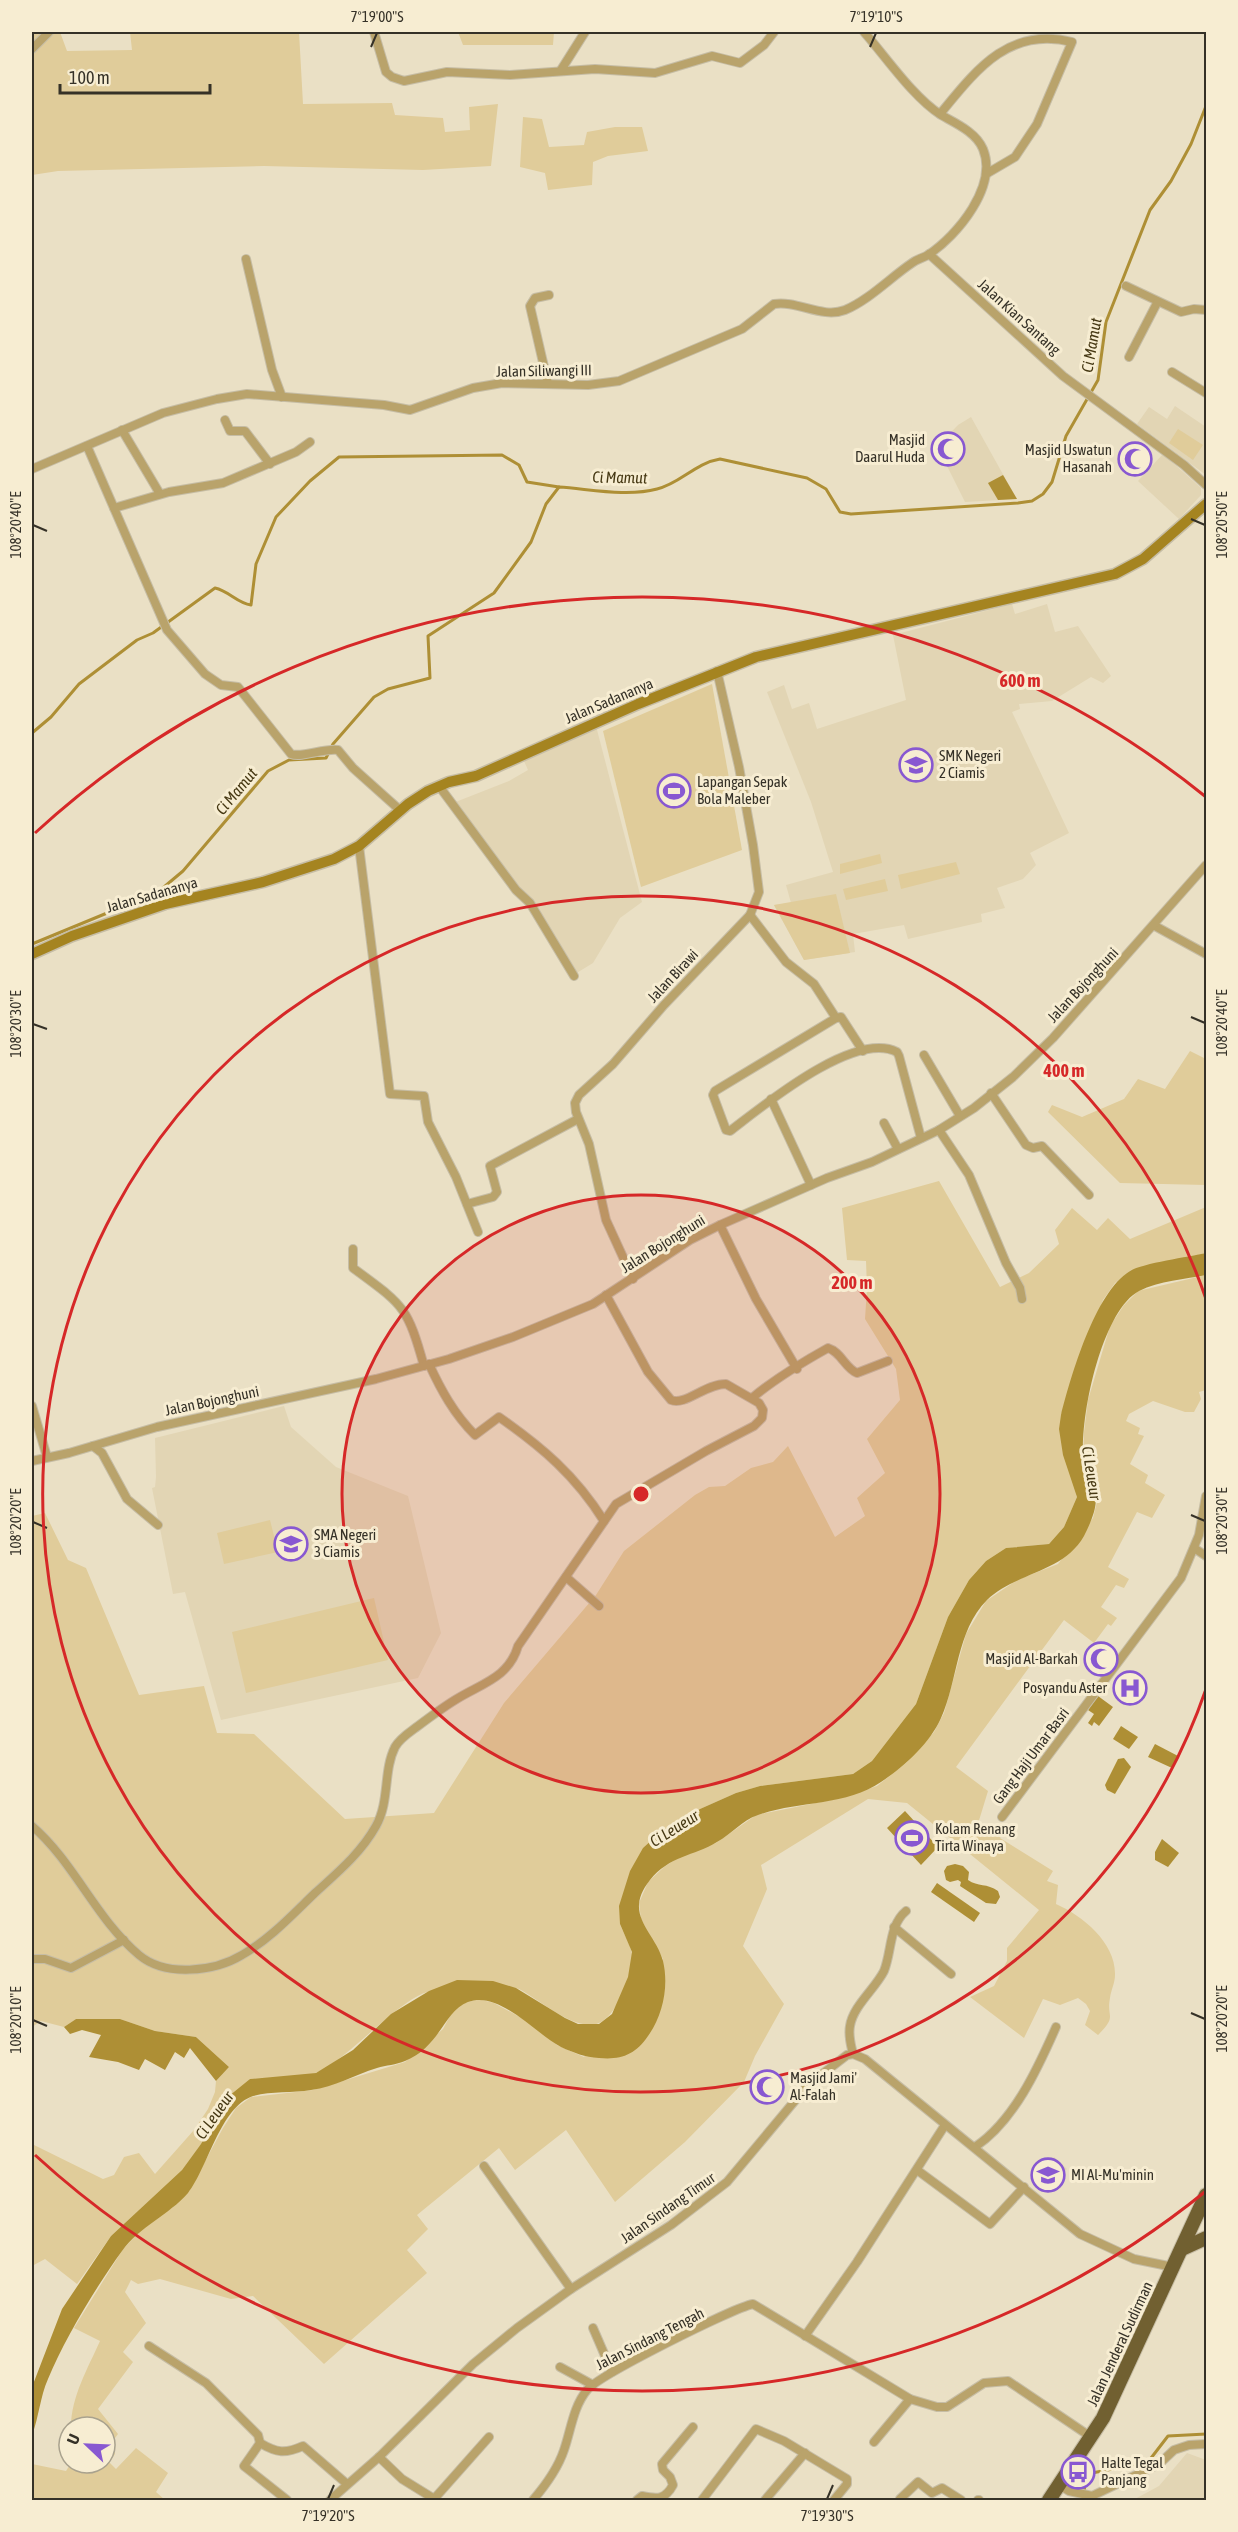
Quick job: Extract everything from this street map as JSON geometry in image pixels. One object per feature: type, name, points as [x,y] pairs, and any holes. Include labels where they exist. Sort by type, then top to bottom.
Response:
[{"type":"highway","name":"Jalan Jenderal Sudirman","points":[[1049,2500],[1065,2488],[1130,2363],[1206,2196]]},
{"type":"highway","points":[[1182,2249],[1206,2238]]},
{"type":"street","points":[[32,49],[49,32]]},
{"type":"street","points":[[374,32],[386,72],[404,81],[447,72],[510,75],[595,69],[655,73],[712,56],[740,63],[764,45],[774,32]]},
{"type":"street","points":[[561,70],[581,43],[585,32]]},
{"type":"street","points":[[864,32],[905,79],[940,114],[974,136],[982,147],[986,174],[1015,157],[1037,124],[1071,42],[1030,38],[994,55],[940,114]]},
{"type":"street","name":"Jalan Siliwangi III","points":[[32,469],[163,413],[198,402],[247,394],[410,410],[473,388],[502,383],[588,385],[619,381],[742,329],[774,304],[796,305],[822,312],[844,310],[897,276],[912,262],[929,254],[970,213],[986,174]]},
{"type":"street","name":"Jalan Kian Santang","points":[[929,254],[1083,392],[1184,465],[1206,485]]},
{"type":"street","points":[[246,259],[272,370],[282,397]]},
{"type":"street","points":[[1126,286],[1157,303],[1181,312],[1194,309],[1206,310]]},
{"type":"street","points":[[548,384],[530,306],[535,298],[549,295]]},
{"type":"street","points":[[1129,357],[1157,303]]},
{"type":"street","points":[[1172,372],[1206,393]]},
{"type":"street","points":[[225,420],[230,431],[245,431],[270,464]]},
{"type":"street","points":[[122,430],[160,494]]},
{"type":"street","points":[[114,508],[160,494],[204,484],[219,484],[301,450],[310,442]]},
{"type":"street","points":[[87,446],[164,624],[200,670],[217,683],[239,689],[291,754],[332,750],[401,811]]},
{"type":"street","name":"Jalan Sadananya","points":[[32,954],[72,936],[165,904],[263,882],[334,859],[359,846],[401,811],[439,786],[476,776],[717,671],[756,657],[1115,574],[1143,559],[1206,504]]},
{"type":"street","name":"Jalan Birawi","points":[[578,1119],[575,1103],[579,1095],[614,1064],[664,1005],[750,915],[759,892],[737,757],[717,671]]},
{"type":"street","points":[[439,786],[511,883],[530,903],[574,976]]},
{"type":"street","points":[[359,846],[390,1094],[424,1096],[428,1122],[456,1177],[478,1232]]},
{"type":"street","name":"Jalan Bojonghuni","points":[[32,1461],[157,1427],[426,1365],[513,1337],[592,1304],[690,1240],[720,1225],[811,1185],[856,1169],[939,1130],[1012,1077],[1053,1038],[1155,926],[1206,865]]},
{"type":"street","points":[[750,915],[786,962],[814,984],[836,1018]]},
{"type":"street","points":[[1155,926],[1206,954]]},
{"type":"street","points":[[863,1051],[841,1017],[836,1018],[715,1091],[713,1095],[726,1130],[730,1131],[771,1099],[817,1069],[863,1051],[887,1049],[897,1052],[921,1138]]},
{"type":"street","points":[[924,1055],[960,1116]]},
{"type":"street","points":[[991,1093],[1026,1145],[1033,1148],[1042,1146],[1089,1196]]},
{"type":"street","points":[[771,1099],[811,1185]]},
{"type":"street","points":[[467,1204],[493,1197],[497,1192],[490,1166],[578,1119],[589,1144],[606,1220],[633,1278]]},
{"type":"street","points":[[884,1123],[898,1149]]},
{"type":"street","points":[[939,1130],[969,1174],[1006,1263],[1020,1288],[1022,1299]]},
{"type":"street","points":[[720,1225],[756,1299],[796,1369]]},
{"type":"street","points":[[353,1249],[353,1268],[389,1293],[403,1308],[426,1365],[460,1420],[475,1435],[499,1417],[543,1448],[588,1495],[604,1521]]},
{"type":"street","points":[[32,1826],[124,1940],[151,1963],[183,1970],[240,1956],[266,1939],[349,1862],[370,1835],[385,1803],[393,1753],[400,1740],[456,1699],[497,1678],[513,1660],[518,1646],[616,1504],[706,1451],[754,1426],[763,1414],[759,1403],[726,1383],[702,1389],[684,1401],[671,1400],[648,1372],[606,1295]]},
{"type":"street","points":[[752,1398],[782,1373],[796,1369],[830,1348],[851,1370],[857,1373],[888,1361]]},
{"type":"street","points":[[32,1406],[47,1457]]},
{"type":"street","points":[[93,1446],[102,1454],[128,1499],[158,1525]]},
{"type":"street","name":"Gang Haji Umar Basri","points":[[1002,1817],[1181,1578],[1204,1523],[1206,1496]]},
{"type":"street","points":[[1194,1548],[1206,1556]]},
{"type":"street","points":[[566,1577],[599,1606]]},
{"type":"street","points":[[906,1911],[894,1927],[885,1968],[850,2026],[853,2054],[865,2059],[1075,2230],[1098,2244],[1134,2259],[1173,2267]]},
{"type":"street","points":[[894,1927],[951,1974]]},
{"type":"street","points":[[32,1959],[45,1959],[71,1968],[124,1940]]},
{"type":"street","points":[[975,2147],[983,2142],[1011,2109],[1043,2057],[1056,2027]]},
{"type":"street","name":"Jalan Sindang Timur","points":[[330,2500],[379,2457],[473,2364],[570,2289],[671,2226],[727,2182],[808,2085],[853,2054]]},
{"type":"street","points":[[805,2336],[857,2262],[945,2125]]},
{"type":"street","points":[[484,2166],[570,2289]]},
{"type":"street","points":[[916,2170],[990,2224],[1024,2187]]},
{"type":"street","name":"Jalan Sindang Tengah","points":[[533,2500],[564,2451],[573,2416],[586,2391],[612,2372],[730,2312],[753,2304],[910,2399],[947,2407],[984,2383],[1008,2382],[1091,2437]]},
{"type":"street","points":[[593,2328],[612,2372]]},
{"type":"street","points":[[149,2346],[206,2383],[258,2435],[260,2443],[276,2452],[287,2453],[303,2446],[347,2484]]},
{"type":"street","points":[[560,2367],[593,2385]]},
{"type":"street","points":[[874,2442],[910,2399]]},
{"type":"street","points":[[637,2500],[642,2496],[657,2499],[669,2498],[673,2485],[670,2477],[663,2470],[662,2464],[693,2427]]},
{"type":"street","points":[[702,2500],[756,2429],[805,2453],[847,2479],[847,2484],[834,2500]]},
{"type":"street","points":[[379,2457],[424,2497],[435,2500],[489,2437]]},
{"type":"street","points":[[260,2443],[244,2466],[287,2500]]},
{"type":"street","points":[[1065,2488],[1089,2497],[1159,2464],[1174,2450],[1189,2445],[1206,2444]]},
{"type":"street","points":[[765,2500],[805,2453]]},
{"type":"street","points":[[900,2499],[918,2482],[932,2493],[942,2488],[961,2500]]},
{"type":"shaded area","points":[[32,32],[60,32],[67,51],[132,50],[130,32],[299,32],[303,104],[392,103],[395,115],[443,118],[445,132],[470,130],[469,107],[498,104],[491,166],[423,170],[264,166],[58,171],[32,175]]},
{"type":"shaded area","points":[[458,32],[554,32],[553,45],[463,45]]},
{"type":"shaded area","points":[[523,117],[542,119],[549,147],[584,145],[587,132],[615,127],[642,127],[648,151],[608,156],[593,162],[592,185],[548,190],[545,173],[520,167]]},
{"type":"shaded area","points":[[1175,406],[1206,427],[1206,475],[1137,424],[1149,407],[1167,419]]},
{"type":"shaded area","points":[[971,417],[1017,499],[965,502],[946,464],[933,451],[958,425]]},
{"type":"shaded area","points":[[1178,429],[1203,445],[1193,460],[1169,443]]},
{"type":"shaded area","points":[[1163,454],[1201,488],[1201,495],[1179,519],[1138,481]]},
{"type":"shaded area","name":"SMK Negeri 2 Ciamis","points":[[1012,604],[1015,614],[1047,604],[1055,632],[1078,626],[1111,676],[1103,683],[1091,677],[1052,701],[1019,704],[1020,709],[1012,712],[1069,833],[1030,853],[1036,865],[1023,879],[997,888],[1005,908],[981,914],[982,922],[908,939],[904,925],[853,934],[855,952],[804,960],[774,905],[791,903],[786,885],[833,872],[811,802],[767,692],[784,685],[792,709],[809,703],[817,729],[906,700],[893,635]]},
{"type":"shaded area","name":"Lapangan Sepak Bola Maleber","points":[[712,684],[742,850],[641,887],[603,731]]},
{"type":"shaded area","points":[[596,726],[642,902],[620,918],[593,963],[575,974],[517,888],[453,803],[509,781],[528,770],[524,761]]},
{"type":"shaded area","points":[[880,854],[882,863],[840,874],[840,864]]},
{"type":"shaded area","points":[[956,862],[960,874],[901,889],[898,875]]},
{"type":"shaded area","points":[[885,879],[888,891],[846,900],[843,889]]},
{"type":"shaded area","points":[[836,894],[850,953],[804,960],[774,905]]},
{"type":"shaded area","points":[[1190,1051],[1206,1059],[1206,1185],[1120,1183],[1048,1112],[1052,1105],[1082,1117],[1124,1099],[1138,1079],[1165,1089]]},
{"type":"shaded area","points":[[939,1181],[1000,1287],[1029,1273],[1059,1244],[1055,1230],[1072,1208],[1097,1230],[1108,1218],[1130,1239],[1206,1207],[1206,1253],[1131,1270],[1115,1283],[1103,1300],[1061,1415],[1077,1497],[1064,1527],[1049,1544],[1006,1548],[986,1561],[969,1580],[948,1617],[916,1704],[872,1761],[853,1774],[760,1786],[736,1793],[700,1809],[664,1830],[620,1924],[632,1954],[630,1972],[619,2002],[608,2017],[601,2022],[592,2025],[570,2020],[519,1989],[513,1988],[433,1991],[421,1994],[407,2002],[346,2053],[318,2072],[294,2077],[250,2079],[182,2170],[111,2236],[77,2284],[45,2259],[32,2266],[32,2144],[103,2179],[114,2175],[124,2157],[139,2153],[155,2174],[194,2130],[208,2109],[215,2092],[216,2081],[229,2067],[196,2037],[155,2031],[120,2019],[76,2019],[64,2027],[41,2021],[32,2027],[32,1516],[45,1513],[68,1560],[86,1568],[139,1695],[204,1686],[217,1733],[254,1734],[345,1819],[434,1813],[504,1703],[596,1595],[624,1551],[695,1495],[709,1487],[725,1486],[751,1468],[773,1462],[788,1446],[835,1537],[865,1516],[857,1498],[885,1473],[867,1439],[900,1400],[896,1369],[865,1319],[866,1261],[847,1260],[842,1208]]},
{"type":"shaded area","points":[[1206,1275],[1206,1390],[1199,1392],[1201,1399],[1194,1412],[1185,1412],[1153,1401],[1129,1414],[1126,1421],[1140,1428],[1138,1434],[1144,1436],[1130,1464],[1148,1475],[1145,1483],[1165,1495],[1152,1518],[1137,1512],[1108,1567],[1129,1579],[1124,1588],[1116,1585],[1101,1607],[1117,1618],[1111,1626],[1108,1624],[1094,1643],[1064,1620],[956,1767],[988,1791],[977,1827],[989,1834],[995,1825],[1005,1830],[1000,1838],[1053,1871],[1047,1881],[1058,1885],[1056,1904],[1087,1923],[1110,1952],[1115,1975],[1109,2005],[1110,2020],[1098,2035],[1085,2025],[1090,2011],[1086,2004],[1078,1998],[1060,2005],[1043,1999],[1024,2038],[970,1997],[994,1986],[1007,1961],[1007,1948],[1039,1910],[907,1803],[868,1799],[761,1865],[767,1889],[743,1946],[784,2004],[755,2056],[744,2082],[685,2142],[615,2202],[566,2130],[515,2170],[499,2148],[417,2215],[428,2229],[407,2250],[427,2273],[324,2364],[253,2296],[231,2299],[160,2279],[138,2284],[131,2280],[125,2292],[146,2323],[123,2352],[133,2362],[98,2409],[103,2415],[72,2415],[77,2394],[100,2341],[74,2328],[123,2249],[151,2220],[172,2208],[189,2191],[236,2108],[251,2097],[313,2090],[405,2062],[443,2029],[451,2014],[462,2004],[478,1999],[494,2003],[531,2023],[557,2045],[584,2057],[663,1959],[641,1919],[639,1903],[648,1882],[664,1867],[684,1854],[716,1843],[756,1815],[841,1798],[877,1786],[906,1763],[934,1732],[944,1713],[966,1634],[986,1601],[1017,1580],[1058,1564],[1093,1518],[1097,1502],[1095,1485],[1083,1467],[1088,1400],[1110,1326],[1124,1305],[1138,1291]]},
{"type":"shaded area","name":"SMA Negeri 3 Ciamis","points":[[284,1406],[291,1427],[336,1467],[408,1496],[441,1633],[418,1678],[221,1720],[185,1592],[173,1594],[152,1488],[155,1487],[156,1477],[155,1438]]},
{"type":"shaded area","points":[[270,1520],[278,1552],[224,1564],[217,1533]]},
{"type":"shaded area","points":[[374,1598],[388,1660],[246,1693],[232,1632]]},
{"type":"shaded area","name":"MI Al-Mu'minin","points":[[1054,2157],[1067,2169],[1043,2192],[1031,2180]]},
{"type":"shaded area","points":[[136,2448],[168,2473],[156,2492],[165,2500],[32,2500],[32,2464],[57,2469],[57,2475],[117,2475],[117,2468]]},
{"type":"shaded area","points":[[1187,2453],[1206,2460],[1206,2500],[1133,2500],[1159,2486]]},
{"type":"water","points":[[1003,475],[1017,499],[998,500],[988,483]]},
{"type":"water","name":"Ci Leueur","points":[[1206,1253],[1206,1275],[1164,1283],[1139,1291],[1125,1302],[1114,1321],[1095,1369],[1085,1422],[1084,1466],[1095,1487],[1096,1502],[1093,1516],[1084,1536],[1064,1558],[1011,1583],[987,1600],[977,1612],[963,1641],[947,1704],[941,1718],[916,1754],[899,1769],[867,1790],[837,1799],[789,1807],[752,1817],[717,1842],[673,1861],[650,1880],[642,1892],[639,1903],[640,1913],[663,1961],[665,1990],[658,2019],[638,2048],[627,2055],[614,2058],[580,2054],[551,2041],[517,2015],[492,2002],[480,2000],[468,2002],[460,2007],[426,2047],[405,2061],[377,2068],[336,2084],[304,2091],[260,2094],[242,2102],[223,2125],[188,2193],[137,2234],[112,2265],[63,2347],[43,2393],[32,2435],[32,2387],[62,2309],[111,2236],[182,2170],[201,2144],[229,2096],[250,2079],[316,2073],[353,2050],[391,2014],[429,1991],[457,1980],[493,1981],[516,1988],[578,2024],[599,2024],[612,2014],[628,1977],[632,1952],[620,1924],[619,1906],[630,1871],[643,1848],[663,1830],[700,1809],[736,1793],[760,1786],[853,1774],[872,1761],[916,1704],[948,1617],[969,1580],[986,1561],[1006,1548],[1049,1544],[1064,1527],[1077,1497],[1063,1455],[1059,1429],[1061,1415],[1086,1336],[1106,1297],[1117,1282],[1136,1268]]},
{"type":"water","points":[[1098,1696],[1113,1707],[1099,1726],[1094,1722],[1092,1726],[1088,1723],[1094,1714],[1088,1710]]},
{"type":"water","points":[[1121,1726],[1138,1737],[1129,1749],[1113,1739]]},
{"type":"water","points":[[1155,1744],[1178,1756],[1172,1768],[1148,1757]]},
{"type":"water","points":[[1124,1758],[1131,1767],[1115,1794],[1107,1790],[1105,1785],[1118,1759]]},
{"type":"water","name":"Kolam Renang Tirta Winaya","points":[[905,1811],[938,1847],[921,1865],[887,1828]]},
{"type":"water","points":[[1162,1839],[1179,1853],[1168,1867],[1155,1860],[1155,1852]]},
{"type":"water","name":"Kolam Renang Tirta Winaya","points":[[955,1864],[963,1866],[969,1872],[968,1880],[998,1891],[1000,1897],[996,1904],[986,1903],[960,1886],[961,1882],[958,1880],[950,1882],[946,1880],[944,1871],[947,1866]]},
{"type":"water","name":"Kolam Renang Tirta Winaya","points":[[937,1883],[980,1913],[974,1922],[931,1892]]},
{"type":"water","points":[[76,2019],[120,2019],[155,2031],[196,2037],[229,2067],[216,2081],[190,2048],[184,2058],[175,2052],[165,2070],[145,2059],[139,2070],[118,2062],[89,2057],[101,2035],[82,2030],[70,2034],[64,2027]]},
{"type":"waterway","name":"Ci Mamut","points":[[32,944],[158,892],[183,871],[268,771],[289,760],[326,758],[333,744],[374,697],[388,689],[430,678],[428,636],[494,593],[531,542],[546,504],[559,487],[621,492],[657,489],[673,483],[711,461],[720,459],[807,478],[826,489],[840,512],[851,514],[1018,503],[1032,501],[1043,494],[1052,482],[1066,436],[1098,380],[1106,322],[1150,210],[1171,181],[1191,144],[1206,106]]},
{"type":"waterway","points":[[32,733],[51,717],[79,684],[137,640],[153,633],[215,588],[251,605],[256,564],[276,517],[310,481],[339,457],[502,455],[519,465],[527,482],[559,487]]},
{"type":"waterway","points":[[1083,2500],[1085,2484],[1092,2473],[1148,2462],[1168,2436],[1206,2434]]},
{"type":"place","name":"Masjid Daarul Huda","points":[[948,449]]},
{"type":"place","name":"Masjid Uswatun Hasanah","points":[[1135,459]]},
{"type":"place","name":"SMK Negeri 2 Ciamis","points":[[916,765]]},
{"type":"place","name":"Lapangan Sepak Bola Maleber","points":[[674,791]]},
{"type":"place","name":"SMA Negeri 3 Ciamis","points":[[291,1544]]},
{"type":"place","name":"Masjid Al-Barkah","points":[[1101,1659]]},
{"type":"place","name":"Posyandu Aster","points":[[1130,1688]]},
{"type":"place","name":"Kolam Renang Tirta Winaya","points":[[912,1838]]},
{"type":"place","name":"Masjid Jami' Al-Falah","points":[[767,2087]]},
{"type":"place","name":"MI Al-Mu'minin","points":[[1048,2175]]},
{"type":"place","name":"Halte Tegal Panjang","points":[[1078,2472]]}]
